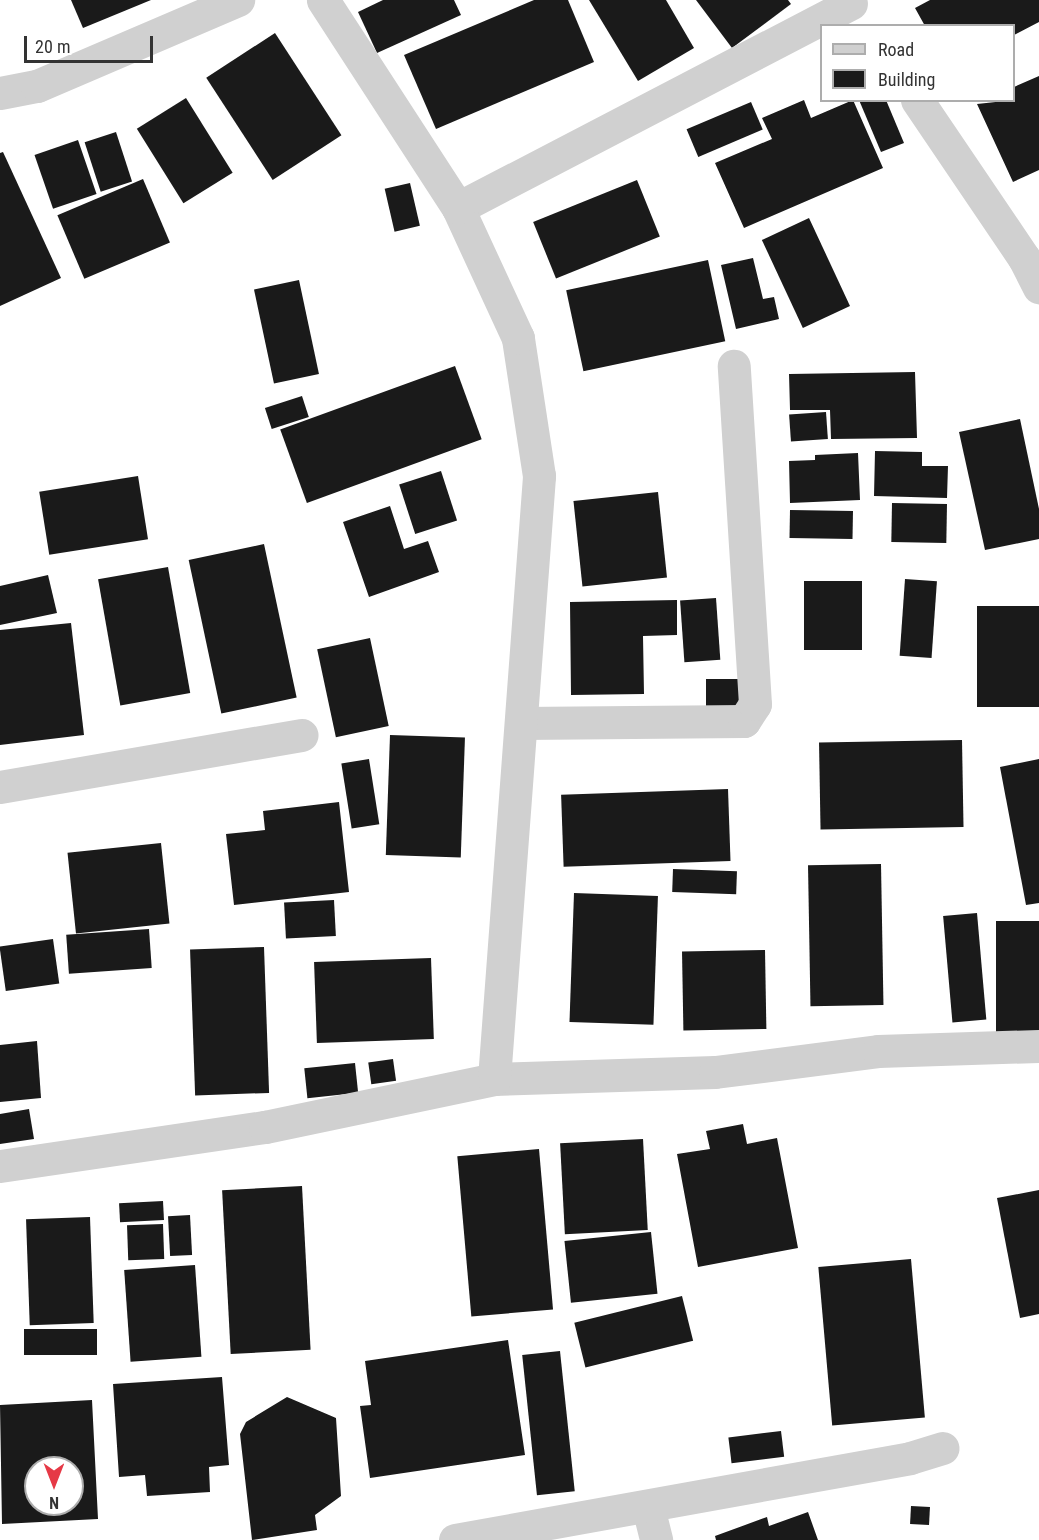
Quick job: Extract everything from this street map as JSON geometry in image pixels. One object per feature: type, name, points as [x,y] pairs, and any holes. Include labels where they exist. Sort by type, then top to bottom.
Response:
[{"type":"street","points":[[0,93],[37,86],[238,0]]},
{"type":"street","points":[[323,0],[458,208],[518,338],[539,476],[521,723],[497,993],[494,1079]]},
{"type":"street","points":[[826,24],[856,9]]},
{"type":"street","points":[[458,208],[820,27]]},
{"type":"street","points":[[918,102],[1031,253],[1039,287]]},
{"type":"street","points":[[521,723],[744,721],[755,704],[734,366]]},
{"type":"street","points":[[0,787],[302,735]]},
{"type":"street","points":[[0,1166],[265,1127],[494,1079],[715,1072],[878,1051],[1039,1046]]},
{"type":"street","points":[[455,1540],[910,1458],[942,1448]]},
{"type":"street","points":[[648,1507],[656,1540]]},
{"type":"building","points":[[71,0],[151,0],[83,28]]},
{"type":"building","points":[[383,0],[454,0],[461,15],[377,53],[358,12]]},
{"type":"building","points":[[534,0],[568,0],[594,62],[436,129],[404,55]]},
{"type":"building","points":[[589,0],[666,0],[694,48],[638,81]]},
{"type":"building","points":[[696,0],[788,0],[791,4],[732,48]]},
{"type":"building","points":[[930,0],[1039,0],[1039,22],[1015,34],[1015,24],[924,24],[915,8]]},
{"type":"building","points":[[275,33],[341,135],[273,180],[206,78]]},
{"type":"building","points":[[1039,76],[1039,170],[1013,182],[977,104],[1015,102],[1015,87]]},
{"type":"building","points":[[186,98],[233,173],[183,203],[137,129]]},
{"type":"building","points":[[804,100],[811,118],[848,102],[854,102],[883,168],[744,228],[715,163],[772,139],[762,118]]},
{"type":"building","points":[[751,102],[763,130],[698,157],[687,129]]},
{"type":"building","points":[[860,102],[887,102],[904,143],[881,152]]},
{"type":"building","points":[[116,132],[132,181],[101,192],[85,142]]},
{"type":"building","points":[[78,140],[97,194],[53,209],[35,155]]},
{"type":"building","points":[[3,152],[61,278],[0,306],[0,153]]},
{"type":"building","points":[[143,179],[170,243],[84,279],[57,215]]},
{"type":"building","points":[[637,180],[660,237],[556,279],[533,222]]},
{"type":"building","points":[[410,183],[420,226],[395,232],[385,189]]},
{"type":"building","points":[[809,218],[850,306],[803,328],[762,240]]},
{"type":"building","points":[[753,258],[763,299],[774,297],[779,319],[736,329],[721,265]]},
{"type":"building","points":[[708,260],[725,341],[583,371],[566,290]]},
{"type":"building","points":[[299,280],[319,374],[274,383],[254,290]]},
{"type":"building","points":[[455,366],[482,439],[307,503],[280,430]]},
{"type":"building","points":[[915,372],[917,438],[831,439],[830,410],[790,410],[789,374]]},
{"type":"building","points":[[302,396],[309,417],[272,429],[265,408]]},
{"type":"building","points":[[826,412],[828,439],[791,442],[789,415]]},
{"type":"building","points":[[1020,419],[1039,509],[1039,539],[985,550],[959,432]]},
{"type":"building","points":[[875,451],[922,452],[922,466],[948,466],[947,498],[874,496]]},
{"type":"building","points":[[858,453],[860,500],[790,503],[789,461],[815,460],[815,455]]},
{"type":"building","points":[[441,471],[457,520],[415,534],[399,485]]},
{"type":"building","points":[[138,476],[148,539],[49,555],[39,492]]},
{"type":"building","points":[[658,492],[667,578],[582,586],[573,501]]},
{"type":"building","points":[[892,503],[947,504],[946,543],[891,542]]},
{"type":"building","points":[[390,506],[404,549],[428,541],[439,572],[369,597],[343,522]]},
{"type":"building","points":[[790,510],[853,511],[853,539],[790,538]]},
{"type":"building","points":[[264,544],[297,698],[221,714],[189,560]]},
{"type":"building","points":[[168,567],[190,693],[120,705],[98,579]]},
{"type":"building","points":[[48,575],[57,613],[0,625],[0,586]]},
{"type":"building","points":[[905,579],[937,581],[932,658],[900,656]]},
{"type":"building","points":[[804,581],[862,581],[862,650],[804,650]]},
{"type":"building","points":[[716,598],[720,660],[684,662],[680,601]]},
{"type":"building","points":[[677,600],[677,635],[643,636],[644,694],[571,695],[570,602]]},
{"type":"building","points":[[977,606],[1039,606],[1039,707],[977,707]]},
{"type":"building","points":[[71,623],[84,735],[0,745],[0,630]]},
{"type":"building","points":[[370,638],[389,726],[336,737],[317,649]]},
{"type":"building","points":[[706,679],[742,679],[742,708],[706,708]]},
{"type":"building","points":[[390,735],[465,738],[461,858],[386,855]]},
{"type":"building","points":[[962,740],[964,827],[821,829],[819,742]]},
{"type":"building","points":[[369,759],[379,824],[352,829],[341,763]]},
{"type":"building","points":[[1039,759],[1039,903],[1026,905],[1000,767]]},
{"type":"building","points":[[728,789],[731,861],[564,867],[561,795]]},
{"type":"building","points":[[339,802],[349,892],[234,905],[226,834],[265,830],[263,811]]},
{"type":"building","points":[[161,843],[169,924],[76,933],[68,853]]},
{"type":"building","points":[[881,864],[883,1005],[810,1006],[808,865]]},
{"type":"building","points":[[673,869],[737,871],[736,894],[672,892]]},
{"type":"building","points":[[574,893],[658,896],[653,1025],[569,1022]]},
{"type":"building","points":[[334,900],[336,936],[286,939],[284,903]]},
{"type":"building","points":[[977,913],[986,1020],[952,1023],[943,916]]},
{"type":"building","points":[[996,921],[1039,921],[1039,1033],[996,1033]]},
{"type":"building","points":[[149,929],[152,968],[69,974],[66,935]]},
{"type":"building","points":[[53,939],[59,984],[6,991],[0,946]]},
{"type":"building","points":[[264,947],[269,1093],[195,1095],[190,950]]},
{"type":"building","points":[[765,950],[766,1029],[683,1030],[682,951]]},
{"type":"building","points":[[431,958],[434,1039],[317,1043],[314,962]]},
{"type":"building","points":[[37,1041],[41,1098],[0,1102],[0,1045]]},
{"type":"building","points":[[393,1059],[396,1081],[371,1084],[368,1062]]},
{"type":"building","points":[[355,1063],[358,1093],[307,1098],[304,1068]]},
{"type":"building","points":[[29,1109],[34,1139],[0,1144],[0,1114]]},
{"type":"building","points":[[743,1124],[747,1144],[777,1138],[798,1248],[698,1267],[677,1154],[710,1149],[706,1131]]},
{"type":"building","points":[[643,1139],[648,1230],[565,1234],[560,1143]]},
{"type":"building","points":[[539,1149],[553,1309],[471,1317],[457,1156]]},
{"type":"building","points":[[302,1186],[311,1350],[231,1354],[222,1190]]},
{"type":"building","points":[[1039,1190],[1039,1314],[1020,1318],[997,1198]]},
{"type":"building","points":[[163,1201],[164,1220],[120,1222],[119,1203]]},
{"type":"building","points":[[190,1215],[192,1255],[170,1256],[168,1216]]},
{"type":"building","points":[[90,1217],[94,1323],[30,1325],[26,1219]]},
{"type":"building","points":[[163,1224],[164,1259],[128,1260],[127,1225]]},
{"type":"building","points":[[651,1232],[657,1294],[571,1303],[564,1241]]},
{"type":"building","points":[[911,1259],[925,1417],[832,1426],[818,1267]]},
{"type":"building","points":[[195,1265],[201,1357],[131,1362],[124,1270]]},
{"type":"building","points":[[682,1296],[693,1341],[585,1367],[574,1323]]},
{"type":"building","points":[[24,1329],[97,1329],[97,1355],[24,1355]]},
{"type":"building","points":[[508,1340],[525,1455],[370,1478],[360,1406],[371,1405],[365,1361]]},
{"type":"building","points":[[560,1351],[575,1491],[537,1495],[522,1355]]},
{"type":"building","points":[[222,1377],[229,1465],[209,1467],[210,1492],[147,1496],[145,1475],[119,1477],[113,1384]]},
{"type":"building","points":[[287,1397],[336,1418],[341,1496],[315,1515],[317,1530],[252,1540],[240,1434],[246,1422]]},
{"type":"building","points":[[92,1400],[98,1519],[2,1524],[0,1405]]},
{"type":"building","points":[[781,1431],[784,1457],[732,1463],[728,1437]]},
{"type":"building","points":[[911,1506],[930,1507],[929,1525],[910,1524]]},
{"type":"building","points":[[808,1512],[818,1540],[716,1540],[715,1536],[767,1517],[769,1526]]}]
